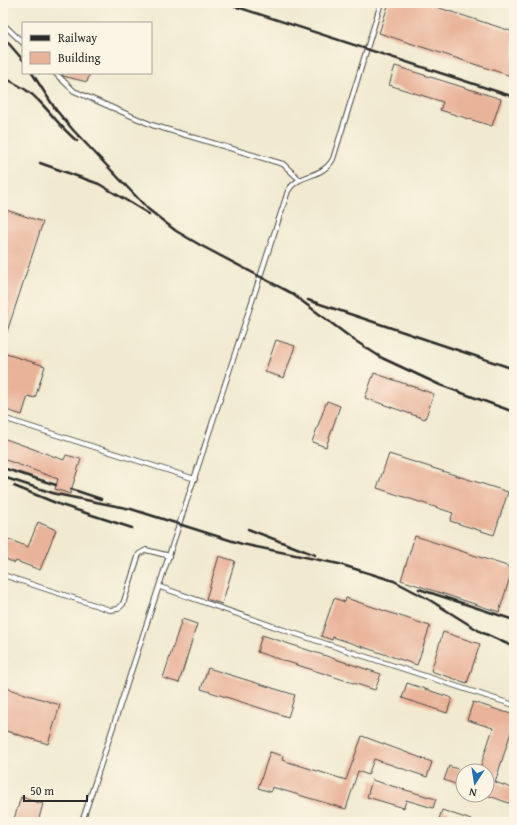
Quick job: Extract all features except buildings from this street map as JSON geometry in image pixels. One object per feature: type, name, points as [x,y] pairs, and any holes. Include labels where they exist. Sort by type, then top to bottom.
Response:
[{"type":"lane","points":[[82,822],[288,192],[300,180],[323,172],[333,159],[381,3]]},
{"type":"lane","points":[[3,24],[22,42]]},
{"type":"lane","points":[[56,74],[74,91],[152,125],[283,164],[300,180]]},
{"type":"lane","points":[[3,418],[195,479]]},
{"type":"lane","points":[[3,575],[110,610],[118,609],[123,604],[139,554],[146,550],[170,556]]},
{"type":"lane","points":[[160,587],[514,706]]},
{"type":"railway","points":[[225,3],[514,97]]},
{"type":"railway","points":[[3,37],[22,59]]},
{"type":"railway","points":[[33,74],[56,110],[74,131],[148,209],[176,231],[291,293],[354,340],[382,358],[440,385],[514,412]]},
{"type":"railway","points":[[3,77],[35,97],[77,141]]},
{"type":"railway","points":[[40,163],[99,184],[149,214]]},
{"type":"railway","points":[[308,300],[514,369]]},
{"type":"railway","points":[[3,468],[56,485]]},
{"type":"railway","points":[[3,477],[56,494],[131,509],[242,544],[339,564],[394,581],[428,599],[481,632],[514,647]]},
{"type":"railway","points":[[14,486],[61,505],[132,528]]},
{"type":"railway","points":[[71,489],[101,499]]},
{"type":"railway","points":[[248,529],[315,555]]},
{"type":"railway","points":[[419,589],[514,620]]}]
